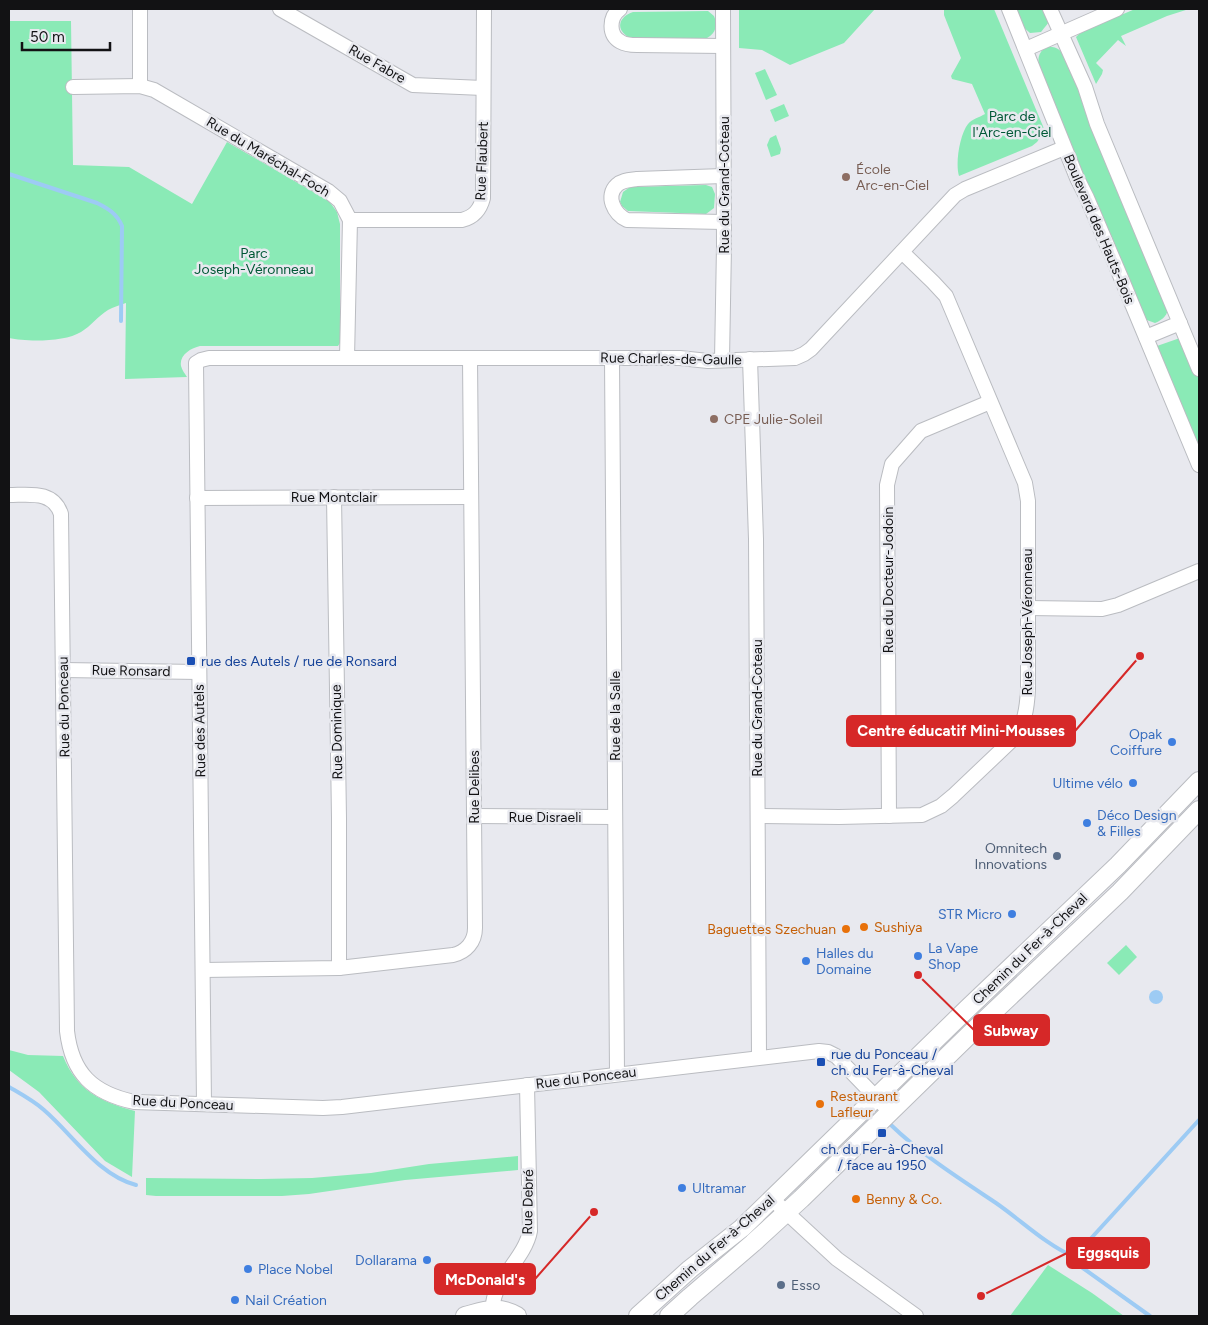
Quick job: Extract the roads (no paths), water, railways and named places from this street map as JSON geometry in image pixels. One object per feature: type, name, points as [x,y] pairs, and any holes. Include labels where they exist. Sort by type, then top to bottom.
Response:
[{"type":"street","points":[[140,9],[140,86]]},
{"type":"street","name":"Rue Fabre","points":[[280,9],[413,85],[483,88]]},
{"type":"street","name":"Rue Flaubert","points":[[350,220],[456,221],[467,219],[476,213],[483,198],[484,9]]},
{"type":"street","points":[[620,9],[614,15],[611,28],[616,39],[624,44],[723,46]]},
{"type":"street","name":"Rue du Grand-Coteau","points":[[722,360],[723,9]]},
{"type":"street","name":"Boulevard des Hauts-Bois","points":[[1009,9],[1076,178],[1087,198],[1199,466]]},
{"type":"street","points":[[1050,9],[1085,87],[1090,108],[1199,369]]},
{"type":"street","points":[[1026,49],[1117,9]]},
{"type":"street","name":"Rue du Maréchal-Foch","points":[[73,87],[140,86],[154,90],[328,191],[340,201],[350,220]]},
{"type":"street","name":"Rue Charles-de-Gaulle","points":[[199,360],[209,358],[680,358],[722,360],[795,358],[806,353],[959,192],[1064,148]]},
{"type":"street","points":[[723,176],[623,181],[614,189],[612,202],[615,211],[627,220],[723,222]]},
{"type":"street","points":[[347,358],[350,220]]},
{"type":"street","name":"Rue Joseph-Véronneau","points":[[758,816],[922,815],[941,806],[1004,748],[1020,730],[1027,710],[1027,493],[1025,483],[946,296],[902,252]]},
{"type":"street","points":[[1146,337],[1180,323]]},
{"type":"street","name":"Rue Delibes","points":[[203,970],[339,968],[453,955],[458,954],[472,942],[475,933],[475,816],[470,358]]},
{"type":"street","name":"Rue de la Salle","points":[[612,358],[617,1074]]},
{"type":"street","name":"Rue du Grand-Coteau","points":[[750,359],[756,539],[759,1057]]},
{"type":"street","name":"Rue des Autels","points":[[199,360],[196,363],[195,372],[204,1104]]},
{"type":"street","name":"Rue du Docteur-Jodoin","points":[[889,816],[887,485],[889,471],[894,461],[924,428],[990,402]]},
{"type":"street","name":"Rue du Ponceau","points":[[9,495],[44,496],[56,504],[61,514],[66,1031],[69,1050],[74,1063],[85,1078],[96,1088],[134,1102],[342,1107],[812,1051],[828,1052],[841,1060],[890,1112]]},
{"type":"street","name":"Rue Dominique","points":[[334,497],[339,818],[339,968]]},
{"type":"street","name":"Rue Montclair","points":[[197,498],[471,497]]},
{"type":"street","points":[[1028,608],[1102,609],[1118,605],[1199,571]]},
{"type":"street","name":"Rue Ronsard","points":[[63,670],[199,672]]},
{"type":"street","name":"Chemin du Fer-à-Cheval","points":[[638,1316],[690,1269],[730,1238],[772,1199],[935,1040],[1118,866],[1199,781]]},
{"type":"street","name":"Chemin du Fer-à-Cheval","points":[[670,1316],[787,1212],[1129,882],[1199,810]]},
{"type":"street","name":"Rue Disraeli","points":[[475,816],[615,817]]},
{"type":"street","points":[[908,1094],[914,1076],[938,1051],[935,1040]]},
{"type":"street","name":"Rue Debré","points":[[493,1309],[494,1295],[526,1244],[530,1231],[527,1085]]},
{"type":"street","points":[[772,1199],[837,1259],[916,1316]]},
{"type":"street","points":[[469,1316],[493,1309],[503,1310],[517,1316]]},
{"type":"water","points":[[1153,990],[1159,990],[1163,997],[1159,1004],[1153,1004],[1149,1000],[1149,994]]},
{"type":"waterway","points":[[9,174],[97,203],[118,218],[122,226],[121,321]]},
{"type":"waterway","points":[[9,1087],[44,1110],[110,1173],[136,1185]]},
{"type":"waterway","points":[[1150,1316],[1080,1266],[1074,1257],[1199,1120]]},
{"type":"waterway","points":[[891,1125],[915,1146],[1043,1239],[1074,1257]]},
{"type":"place","name":"École Arc-en-Ciel","points":[[846,177]]},
{"type":"place","name":"CPE Julie-Soleil","points":[[714,419]]},
{"type":"place","name":"Centre éducatif Mini-Mousses","points":[[1140,656]]},
{"type":"place","name":"rue des Autels / rue de Ronsard","points":[[191,661]]},
{"type":"place","name":"Opak Coiffure","points":[[1172,742]]},
{"type":"place","name":"Ultime vélo","points":[[1133,783]]},
{"type":"place","name":"Déco Design & Filles","points":[[1087,823]]},
{"type":"place","name":"Omnitech Innovations","points":[[1057,856]]},
{"type":"place","name":"STR Micro","points":[[1012,914]]},
{"type":"place","name":"Sushiya","points":[[864,927]]},
{"type":"place","name":"Baguettes Szechuan","points":[[846,929]]},
{"type":"place","name":"La Vape Shop","points":[[918,956]]},
{"type":"place","name":"Halles du Domaine","points":[[806,961]]},
{"type":"place","name":"Subway","points":[[918,975]]},
{"type":"place","name":"rue du Ponceau / ch. du Fer-à-Cheval","points":[[821,1062]]},
{"type":"place","name":"Restaurant Lafleur","points":[[820,1104]]},
{"type":"place","name":"ch. du Fer-à-Cheval / face au 1950","points":[[882,1133]]},
{"type":"place","name":"Ultramar","points":[[682,1188]]},
{"type":"place","name":"Benny & Co.","points":[[856,1199]]},
{"type":"place","name":"McDonald's","points":[[594,1212]]},
{"type":"place","name":"Dollarama","points":[[427,1260]]},
{"type":"place","name":"Place Nobel","points":[[248,1269]]},
{"type":"place","name":"Esso","points":[[781,1285]]},
{"type":"place","name":"Eggsquis","points":[[981,1296]]},
{"type":"place","name":"Nail Création","points":[[235,1300]]},
{"type":"park label","name":"Parc de l'Arc-en-Ciel","points":[[1012,124]]},
{"type":"park label","name":"Parc Joseph-Véronneau","points":[[254,262]]}]
